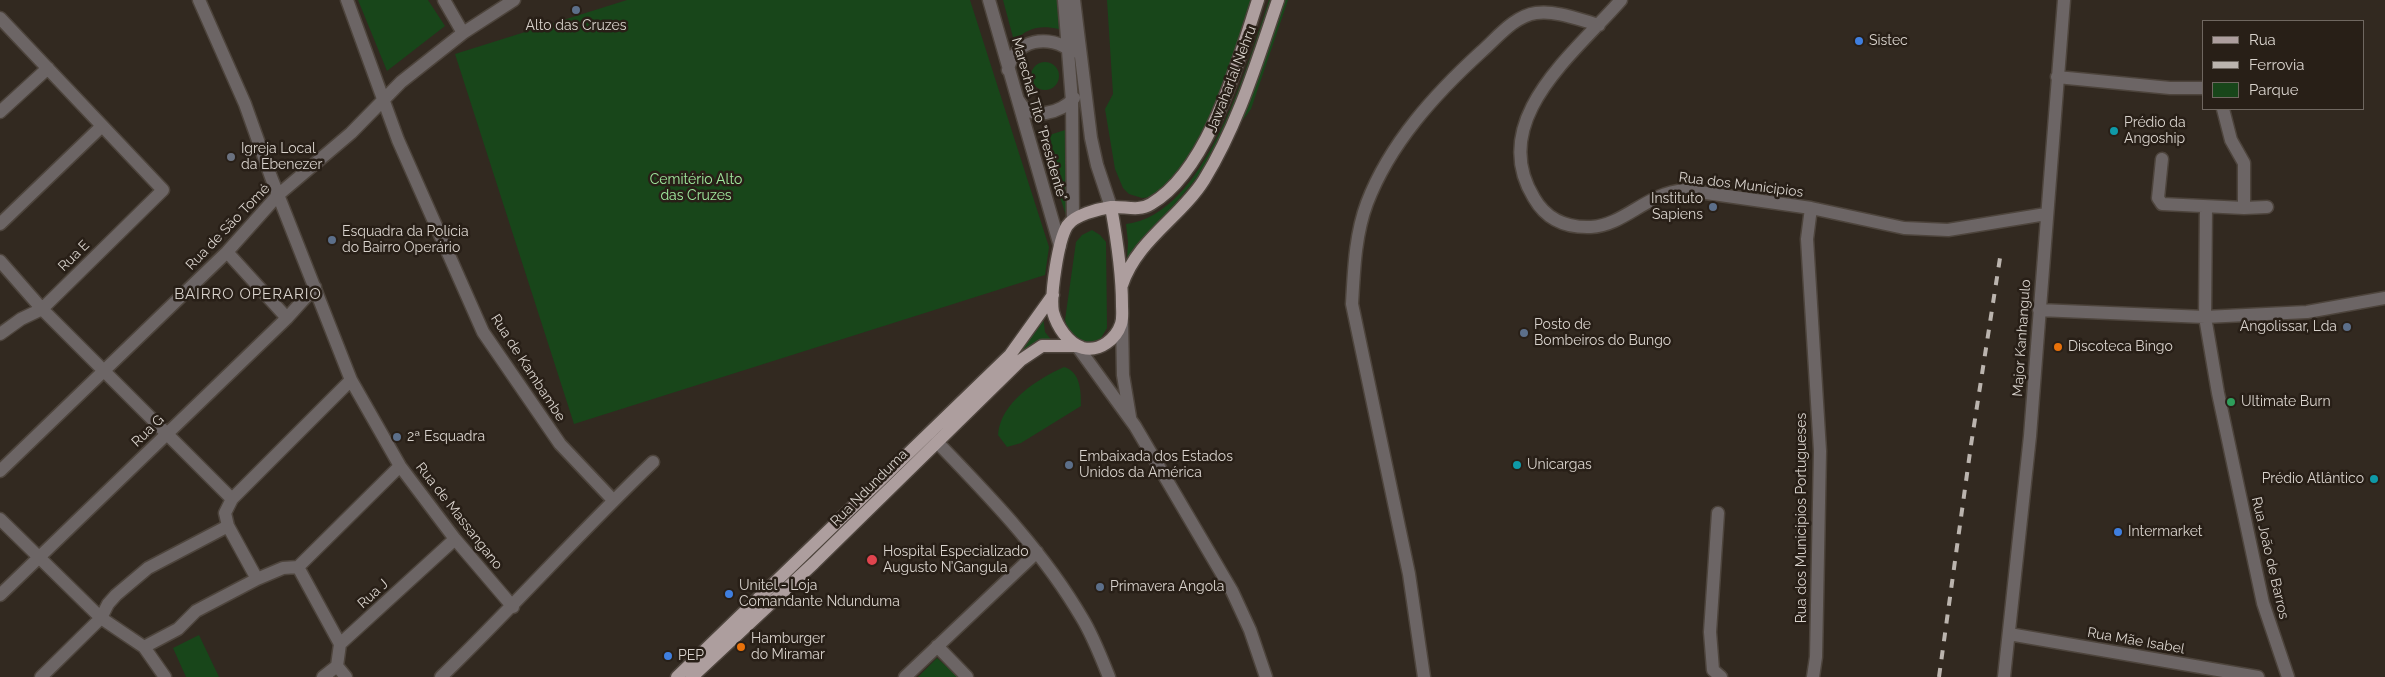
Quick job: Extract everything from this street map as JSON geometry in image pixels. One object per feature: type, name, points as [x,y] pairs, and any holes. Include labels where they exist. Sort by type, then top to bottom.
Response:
[{"type":"main road","name":"Jawaharlal Nehru","points":[[1111,207],[1136,209],[1149,205],[1168,192],[1184,173],[1212,126],[1225,96],[1258,0]]},
{"type":"main road","name":"Jawaharlal Nehru","points":[[1122,287],[1125,276],[1139,250],[1203,181],[1240,107],[1278,0]]},
{"type":"main road","points":[[1077,346],[1063,334],[1053,311],[1053,295],[1060,246],[1066,227],[1073,219],[1111,207],[1122,287],[1122,322]]},
{"type":"main road","name":"Rua Ndunduma","points":[[677,677],[998,366],[1019,342],[1053,295]]},
{"type":"main road","name":"Rua Ndunduma","points":[[692,677],[814,564],[1015,366],[1035,349],[1053,345],[1094,348],[1115,336],[1122,322]]},
{"type":"street","name":"Rua de Massangano","points":[[199,0],[245,104],[278,195],[351,380],[400,466],[455,539],[513,607]]},
{"type":"street","name":"Rua de Kambambe","points":[[347,0],[398,140],[483,332],[560,444],[613,500]]},
{"type":"street","points":[[444,0],[463,33]]},
{"type":"street","name":"Rua de São Tomé","points":[[0,471],[227,252],[278,195],[351,133],[401,82],[463,33],[514,0]]},
{"type":"street","name":"Marechal Tito \"Presidente\"","points":[[989,0],[1060,246]]},
{"type":"street","name":"Marechal Tito \"Presidente\"","points":[[1064,0],[1072,101],[1073,219]]},
{"type":"street","points":[[1074,0],[1084,85],[1097,166],[1111,207]]},
{"type":"street","name":"Rua dos Municipios","points":[[1621,0],[1552,76],[1534,100],[1520,139],[1523,174],[1527,186],[1540,208],[1564,224],[1592,227],[1608,223],[1655,196],[1669,191],[1685,190],[1811,208],[1904,228],[1948,230],[2046,214]]},
{"type":"street","name":"Major Kanhangulo","points":[[2004,677],[2030,436],[2064,0]]},
{"type":"street","points":[[1424,677],[1407,565],[1352,304],[1354,262],[1361,225],[1368,203],[1382,172],[1418,117],[1473,60],[1511,25],[1524,16],[1537,12],[1551,13],[1599,25]]},
{"type":"street","points":[[0,18],[102,126],[0,224]]},
{"type":"street","points":[[1008,70],[1016,53],[1024,45],[1035,41],[1053,41],[1068,49],[1081,60]]},
{"type":"street","points":[[0,112],[48,68]]},
{"type":"street","points":[[2057,77],[2170,88],[2202,88]]},
{"type":"street","points":[[1016,96],[1021,105],[1030,111],[1041,113],[1063,108],[1072,101],[1084,85]]},
{"type":"street","points":[[2224,110],[2231,140],[2244,163],[2244,208]]},
{"type":"street","name":"Rua E","points":[[0,334],[21,319],[42,309],[163,190],[102,126]]},
{"type":"street","points":[[2162,159],[2159,202],[2162,204],[2267,208]]},
{"type":"street","name":"Rua João de Barros","points":[[2206,207],[2205,317],[2218,393],[2262,603],[2288,677]]},
{"type":"street","name":"Rua dos Municipios Portugueses","points":[[1811,208],[1807,239],[1820,451],[1816,657],[1813,677]]},
{"type":"street","points":[[227,252],[287,318]]},
{"type":"street","points":[[0,261],[42,309],[232,499]]},
{"type":"street","name":"Rua G","points":[[0,595],[287,318],[315,287]]},
{"type":"street","points":[[2039,310],[2205,317],[2307,312],[2385,298]]},
{"type":"street","points":[[1122,322],[1123,375],[1131,419]]},
{"type":"street","points":[[1077,346],[1131,419],[1232,590],[1250,630],[1266,677]]},
{"type":"street","points":[[257,579],[228,526],[226,513],[232,499],[351,380]]},
{"type":"street","points":[[937,442],[1003,510],[1062,585],[1083,620],[1109,677]]},
{"type":"street","points":[[441,677],[513,607],[613,500],[653,462]]},
{"type":"street","points":[[144,647],[178,629],[196,611],[257,579],[283,568],[298,566],[400,466]]},
{"type":"street","points":[[1718,513],[1710,632],[1714,670],[1721,677]]},
{"type":"street","points":[[0,519],[101,618],[144,647],[165,677]]},
{"type":"street","points":[[41,677],[101,618],[108,604],[116,595],[148,568],[228,526]]},
{"type":"street","name":"Rua J","points":[[340,644],[455,539]]},
{"type":"street","points":[[905,677],[1037,552]]},
{"type":"street","points":[[298,566],[340,644],[337,666],[323,677]]},
{"type":"street","name":"Rua Mãe Isabel","points":[[2009,634],[2258,677]]},
{"type":"street","points":[[937,646],[967,677]]},
{"type":"street","points":[[337,666],[346,677]]},
{"type":"green space","points":[[358,0],[428,0],[445,26],[387,71]]},
{"type":"green space","name":"Cemitério Alto das Cruzes","points":[[627,0],[970,0],[1049,247],[1045,275],[574,424],[455,54]]},
{"type":"green space","points":[[1003,0],[1057,0],[1059,29],[1035,28],[1014,41]]},
{"type":"green space","points":[[1107,0],[1255,0],[1208,128],[1174,177],[1151,197],[1142,198],[1129,194],[1123,188],[1115,169],[1105,109],[1113,94]]},
{"type":"green space","points":[[1269,0],[1273,0],[1244,82],[1217,148],[1197,178],[1127,260],[1126,224],[1154,214],[1179,194],[1201,166],[1219,133],[1235,97]]},
{"type":"green space","points":[[1284,0],[1288,0],[1251,109],[1242,121]]},
{"type":"green space","points":[[1045,62],[1055,66],[1059,76],[1055,86],[1045,90],[1035,86],[1031,76],[1035,66]]},
{"type":"green space","points":[[1065,130],[1068,221],[1040,138]]},
{"type":"green space","points":[[1092,230],[1106,242],[1107,328],[1101,338],[1089,342],[1074,336],[1070,332],[1065,320],[1076,242],[1082,235]]},
{"type":"green space","points":[[1043,317],[1045,332],[1053,342],[1013,360]]},
{"type":"green space","points":[[1064,367],[1074,373],[1077,378],[1081,406],[1021,443],[1007,447],[998,435],[1000,423],[1005,413],[1022,393],[1032,385]]},
{"type":"green space","points":[[199,635],[219,677],[186,677],[173,648]]},
{"type":"green space","points":[[937,658],[957,676],[958,677],[918,677]]},
{"type":"railway","points":[[1939,677],[1971,445],[2000,258]]},
{"type":"place","name":"Alto das Cruzes","points":[[576,10]]},
{"type":"place","name":"Sistec","points":[[1859,41]]},
{"type":"place","name":"Prédio da Angoship","points":[[2114,131]]},
{"type":"place","name":"Igreja Local da Ebenezer","points":[[231,157]]},
{"type":"place","name":"Instituto Sapiens","points":[[1713,207]]},
{"type":"place","name":"Esquadra da Polícia do Bairro Operário","points":[[332,240]]},
{"type":"place","name":"Angolissar, Lda","points":[[2347,327]]},
{"type":"place","name":"Posto de Bombeiros do Bungo","points":[[1524,333]]},
{"type":"place","name":"Discoteca Bingo","points":[[2058,347]]},
{"type":"place","name":"Ultimate Burn","points":[[2231,402]]},
{"type":"place","name":"2ª Esquadra","points":[[397,437]]},
{"type":"place","name":"Embaixada dos Estados Unidos da América","points":[[1069,465]]},
{"type":"place","name":"Unicargas","points":[[1517,465]]},
{"type":"place","name":"Prédio Atlântico","points":[[2374,479]]},
{"type":"place","name":"Intermarket","points":[[2118,532]]},
{"type":"place","name":"Hospital Especializado Augusto N’Gangula","points":[[872,560]]},
{"type":"place","name":"Primavera Angola","points":[[1100,587]]},
{"type":"place","name":"Unitel - Loja Comandante Ndunduma","points":[[729,594]]},
{"type":"place","name":"Hamburger do Miramar","points":[[741,647]]},
{"type":"place","name":"PEP","points":[[668,656]]},
{"type":"district","name":"BAIRRO OPERARIO","points":[[248,294]]}]
